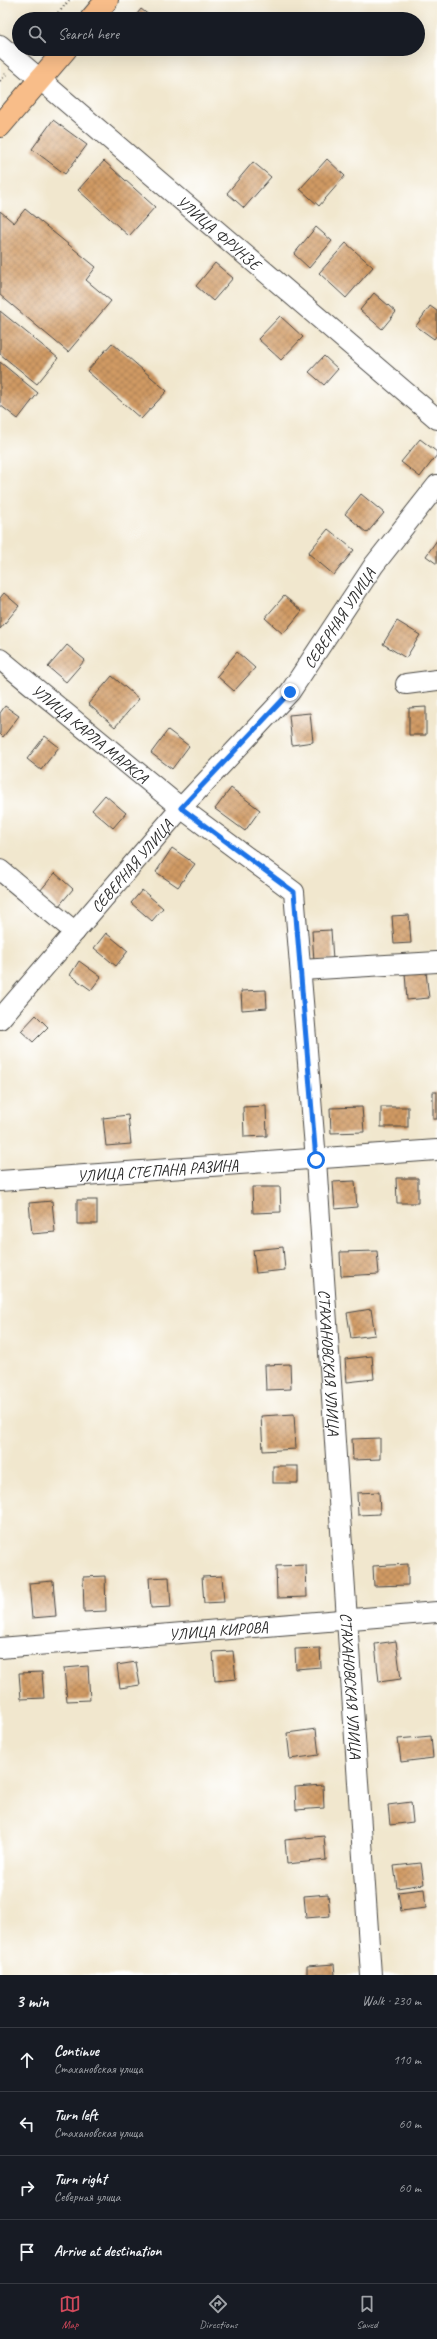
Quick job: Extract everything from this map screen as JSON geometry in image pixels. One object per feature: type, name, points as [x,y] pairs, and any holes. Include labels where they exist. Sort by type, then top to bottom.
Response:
[{"type":"main road","points":[[97,12],[107,0]]},
{"type":"main road","points":[[0,126],[60,56]]},
{"type":"street","name":"УЛИЦА ФРУНЗЕ","points":[[0,45],[12,56]]},
{"type":"street","name":"УЛИЦА ФРУНЗЕ","points":[[13,56],[437,419]]},
{"type":"street","name":"СЕВЕРНАЯ УЛИЦА","points":[[0,1019],[181,808],[290,692],[374,565],[437,484]]},
{"type":"street","name":"УЛИЦА КАРЛА МАРКСА","points":[[0,660],[181,808]]},
{"type":"street","points":[[406,684],[437,680]]},
{"type":"street","name":"СТАХАНОВСКАЯ УЛИЦА","points":[[181,808],[294,892],[316,1160],[371,1975]]},
{"type":"street","points":[[0,870],[75,932]]},
{"type":"street","points":[[300,970],[437,962]]},
{"type":"street","name":"УЛИЦА СТЕПАНА РАЗИНА","points":[[0,1181],[316,1160],[437,1150]]},
{"type":"street","name":"УЛИЦА КИРОВА","points":[[0,1648],[437,1612]]},
{"type":"path","points":[[59,12],[69,0]]},
{"type":"building","points":[[53,120],[87,145],[65,174],[32,149]]},
{"type":"building","points":[[327,159],[345,176],[319,206],[300,189]]},
{"type":"building","points":[[104,161],[155,207],[129,236],[78,190]]},
{"type":"building","points":[[253,162],[271,177],[244,208],[227,193]]},
{"type":"building","points":[[25,209],[96,267],[86,280],[111,301],[68,352],[0,295],[0,211],[14,223]]},
{"type":"building","points":[[316,227],[332,241],[309,268],[294,254]]},
{"type":"building","points":[[346,243],[373,267],[346,298],[319,273]]},
{"type":"building","points":[[215,263],[233,278],[213,301],[196,286]]},
{"type":"building","points":[[374,293],[396,312],[382,329],[360,310]]},
{"type":"building","points":[[430,306],[437,311],[437,335],[434,339],[416,326]]},
{"type":"building","points":[[0,311],[58,358],[37,384],[0,354]]},
{"type":"building","points":[[280,316],[303,337],[281,360],[258,339]]},
{"type":"building","points":[[112,343],[167,391],[141,419],[87,371]]},
{"type":"building","points":[[324,356],[338,369],[324,385],[309,372]]},
{"type":"building","points":[[0,362],[38,393],[18,419],[0,405]]},
{"type":"building","points":[[420,439],[437,452],[437,455],[420,477],[401,462]]},
{"type":"building","points":[[361,494],[384,513],[367,533],[345,514]]},
{"type":"building","points":[[328,529],[354,550],[334,575],[308,553]]},
{"type":"building","points":[[437,540],[437,564],[426,556]]},
{"type":"building","points":[[4,593],[19,606],[0,629],[0,598]]},
{"type":"building","points":[[284,596],[302,611],[283,634],[265,618]]},
{"type":"building","points":[[397,621],[420,635],[406,658],[383,644]]},
{"type":"building","points":[[67,645],[85,660],[66,682],[48,667]]},
{"type":"building","points":[[237,652],[255,668],[234,691],[217,676]]},
{"type":"building","points":[[112,676],[139,699],[115,727],[88,704]]},
{"type":"building","points":[[5,706],[19,716],[3,737],[0,734],[0,713]]},
{"type":"building","points":[[426,707],[426,735],[409,735],[409,708]]},
{"type":"building","points":[[310,713],[313,742],[292,745],[289,715]]},
{"type":"building","points":[[168,730],[189,746],[172,769],[151,753]]},
{"type":"building","points":[[45,736],[59,747],[41,770],[27,759]]},
{"type":"building","points":[[231,788],[260,810],[245,831],[215,809]]},
{"type":"building","points":[[105,795],[126,813],[113,828],[92,810]]},
{"type":"building","points":[[172,848],[195,864],[178,887],[156,872]]},
{"type":"building","points":[[55,873],[73,889],[58,907],[40,891]]},
{"type":"building","points":[[142,890],[163,908],[152,921],[131,903]]},
{"type":"building","points":[[409,915],[411,943],[394,944],[392,916]]},
{"type":"building","points":[[331,930],[333,960],[314,961],[312,931]]},
{"type":"building","points":[[106,933],[128,951],[116,966],[94,948]]},
{"type":"building","points":[[79,961],[101,977],[91,990],[70,975]]},
{"type":"building","points":[[426,972],[429,998],[407,1000],[405,973]]},
{"type":"building","points":[[266,990],[267,1008],[242,1010],[241,991]]},
{"type":"building","points":[[36,1015],[48,1027],[33,1042],[21,1031]]},
{"type":"building","points":[[433,1092],[437,1092],[437,1119],[433,1119]]},
{"type":"building","points":[[266,1106],[267,1136],[244,1137],[243,1107]]},
{"type":"building","points":[[362,1107],[364,1132],[331,1133],[330,1108]]},
{"type":"building","points":[[381,1107],[408,1107],[408,1127],[381,1127]]},
{"type":"building","points":[[128,1115],[131,1144],[106,1146],[103,1118]]},
{"type":"building","points":[[396,1178],[418,1178],[418,1203],[397,1203]]},
{"type":"building","points":[[355,1181],[357,1207],[335,1209],[333,1182]]},
{"type":"building","points":[[252,1187],[280,1187],[281,1212],[253,1213]]},
{"type":"building","points":[[77,1200],[97,1200],[97,1224],[77,1224]]},
{"type":"building","points":[[52,1201],[55,1232],[32,1234],[29,1203]]},
{"type":"building","points":[[283,1247],[285,1270],[256,1273],[253,1250]]},
{"type":"building","points":[[377,1251],[379,1274],[341,1276],[340,1252]]},
{"type":"building","points":[[371,1309],[375,1335],[351,1338],[347,1313]]},
{"type":"building","points":[[372,1356],[374,1379],[347,1382],[345,1359]]},
{"type":"building","points":[[290,1364],[291,1389],[266,1390],[265,1365]]},
{"type":"building","points":[[294,1414],[296,1449],[263,1451],[261,1416]]},
{"type":"building","points":[[380,1438],[380,1459],[353,1460],[352,1439]]},
{"type":"building","points":[[273,1466],[298,1466],[298,1483],[273,1483]]},
{"type":"building","points":[[379,1492],[380,1514],[358,1515],[357,1493]]},
{"type":"building","points":[[408,1564],[408,1585],[374,1586],[373,1566]]},
{"type":"building","points":[[306,1565],[307,1597],[277,1598],[276,1566]]},
{"type":"building","points":[[105,1576],[106,1611],[84,1612],[83,1577]]},
{"type":"building","points":[[222,1576],[224,1602],[204,1603],[202,1577]]},
{"type":"building","points":[[169,1577],[171,1607],[151,1608],[149,1578]]},
{"type":"building","points":[[53,1581],[56,1616],[32,1618],[29,1583]]},
{"type":"building","points":[[396,1641],[401,1679],[379,1682],[375,1644]]},
{"type":"building","points":[[320,1648],[321,1667],[296,1669],[295,1649]]},
{"type":"building","points":[[233,1651],[236,1679],[215,1681],[213,1652]]},
{"type":"building","points":[[136,1662],[140,1685],[120,1688],[117,1665]]},
{"type":"building","points":[[88,1666],[90,1700],[67,1701],[64,1668]]},
{"type":"building","points":[[42,1672],[44,1698],[21,1699],[19,1673]]},
{"type":"building","points":[[316,1729],[319,1755],[290,1759],[287,1733]]},
{"type":"building","points":[[431,1736],[433,1758],[401,1762],[398,1739]]},
{"type":"building","points":[[323,1785],[324,1808],[296,1810],[295,1787]]},
{"type":"building","points":[[411,1802],[413,1822],[390,1825],[388,1805]]},
{"type":"building","points":[[324,1836],[326,1860],[287,1864],[285,1840]]},
{"type":"building","points":[[421,1863],[424,1884],[397,1888],[394,1866]]},
{"type":"building","points":[[424,1889],[426,1908],[401,1911],[398,1892]]},
{"type":"building","points":[[328,1894],[330,1916],[306,1918],[304,1896]]},
{"type":"building","points":[[334,1964],[335,1975],[307,1975],[307,1966]]},
{"type":"route","points":[[290,692],[181,808],[294,892],[316,1160]]}]
